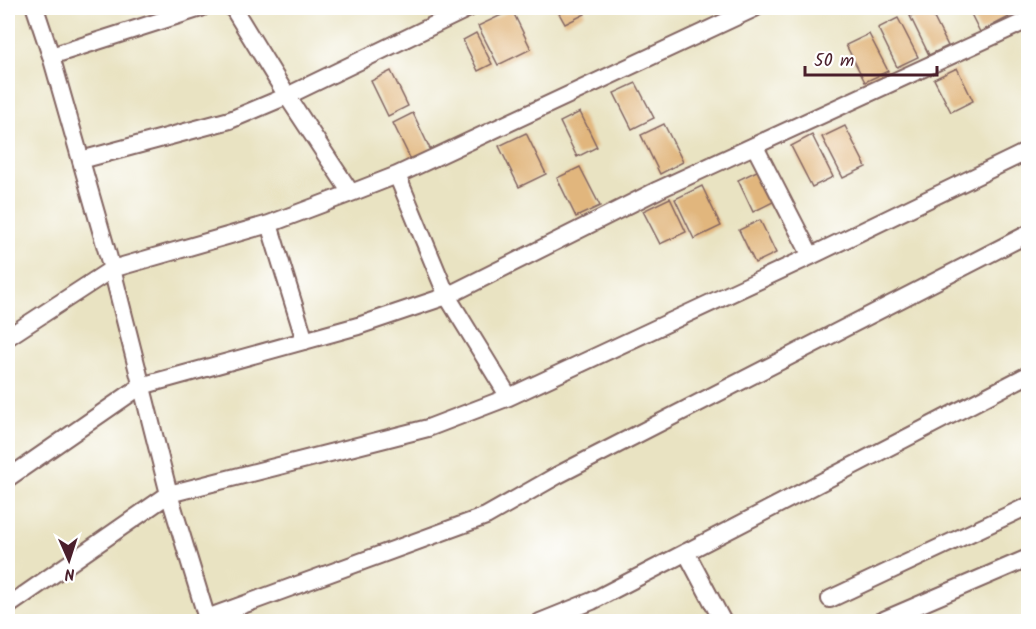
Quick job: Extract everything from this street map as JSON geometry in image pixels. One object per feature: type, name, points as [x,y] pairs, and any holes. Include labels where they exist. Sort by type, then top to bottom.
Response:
[{"type":"street","points":[[35,8],[112,269],[169,494],[206,620],[486,516],[558,476],[1029,234]]},
{"type":"street","points":[[51,56],[201,8]]},
{"type":"street","points":[[233,8],[351,193]]},
{"type":"street","points":[[81,160],[230,120],[287,96],[469,8]]},
{"type":"street","points":[[8,337],[112,269],[269,224],[397,175],[755,8]]},
{"type":"street","points":[[8,478],[141,387],[358,326],[447,296],[658,190],[1029,20]]},
{"type":"street","points":[[755,147],[811,256]]},
{"type":"street","points":[[8,606],[169,494],[428,428],[509,397],[1029,151]]},
{"type":"street","points":[[397,175],[447,296],[509,397]]},
{"type":"street","points":[[269,224],[304,341]]},
{"type":"street","points":[[540,621],[592,601],[1029,375]]},
{"type":"street","points":[[830,599],[1029,506]]},
{"type":"street","points":[[686,552],[723,621]]},
{"type":"street","points":[[879,621],[1029,558]]},
{"type":"building","points":[[556,8],[582,8],[585,14],[565,24]]},
{"type":"building","points":[[929,8],[948,46],[929,55],[910,16]]},
{"type":"building","points":[[968,8],[1004,8],[1009,17],[980,32]]},
{"type":"building","points":[[512,10],[531,49],[498,65],[478,26]]},
{"type":"building","points":[[898,18],[918,57],[897,67],[878,28]]},
{"type":"building","points":[[476,33],[492,64],[478,71],[463,40]]},
{"type":"building","points":[[869,34],[888,71],[865,82],[846,45]]},
{"type":"building","points":[[957,68],[973,101],[951,112],[934,79]]},
{"type":"building","points":[[391,71],[408,106],[388,116],[371,81]]},
{"type":"building","points":[[636,83],[654,118],[632,129],[614,93]]},
{"type":"building","points":[[580,112],[597,147],[577,157],[560,122]]},
{"type":"building","points":[[413,113],[431,151],[411,160],[393,123]]},
{"type":"building","points":[[664,124],[683,162],[660,174],[641,135]]},
{"type":"building","points":[[845,126],[866,167],[843,178],[822,137]]},
{"type":"building","points":[[526,133],[546,174],[519,187],[499,146]]},
{"type":"building","points":[[812,135],[833,177],[812,187],[791,146]]},
{"type":"building","points":[[580,167],[600,206],[576,217],[557,178]]},
{"type":"building","points":[[761,169],[777,200],[753,212],[738,180]]},
{"type":"building","points":[[702,186],[721,226],[694,239],[675,199]]},
{"type":"building","points":[[670,198],[686,232],[660,244],[643,211]]},
{"type":"building","points":[[760,220],[776,253],[755,263],[739,230]]}]
